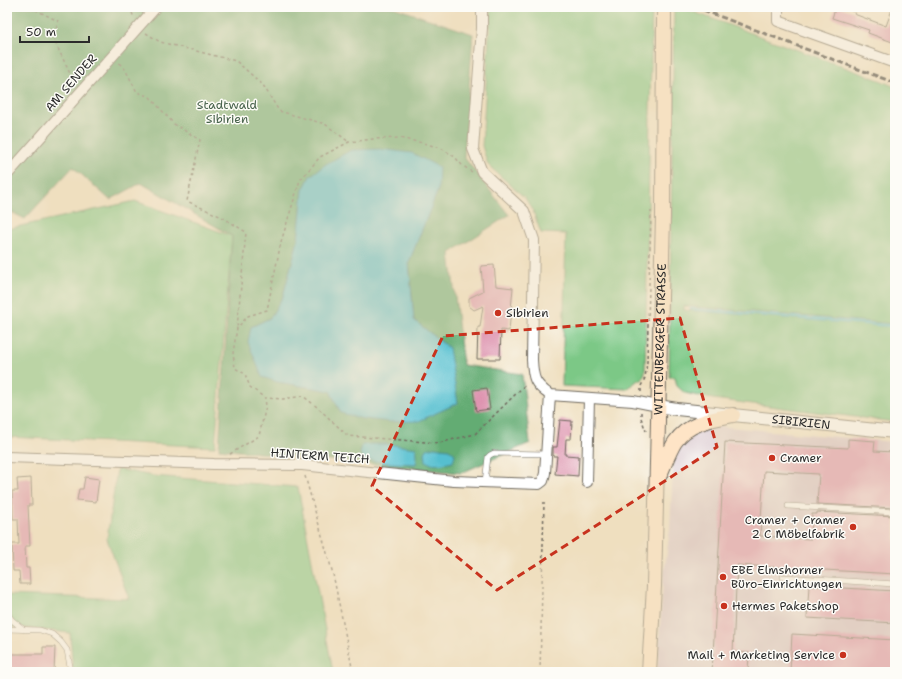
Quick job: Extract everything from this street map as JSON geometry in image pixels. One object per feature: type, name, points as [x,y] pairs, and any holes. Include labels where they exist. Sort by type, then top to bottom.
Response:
[{"type":"main road","name":"WITTENBERGER STRASSE","points":[[650,672],[654,586],[663,215],[664,7]]},
{"type":"main road","points":[[656,485],[673,447],[680,436],[696,424],[733,415]]},
{"type":"street","name":"AM SENDER","points":[[7,175],[156,7]]},
{"type":"street","points":[[482,7],[482,28],[473,149],[482,172],[524,211],[534,240],[533,377],[540,389],[550,396]]},
{"type":"street","points":[[778,7],[778,21],[895,63]]},
{"type":"street","name":"SIBIRIEN","points":[[550,396],[633,401],[677,409],[895,432]]},
{"type":"street","name":"HINTERM TEICH","points":[[7,457],[214,464],[302,465],[454,481],[539,484],[543,481],[545,474],[550,396]]},
{"type":"street","points":[[586,482],[589,398]]},
{"type":"lane","points":[[485,482],[488,457],[494,453],[546,454]]},
{"type":"lane","points":[[788,506],[895,512]]},
{"type":"lane","points":[[783,577],[895,584]]},
{"type":"lane","points":[[7,613],[23,630]]},
{"type":"lane","points":[[7,629],[40,630],[52,634],[67,650],[71,672]]},
{"type":"path","points":[[30,7],[58,21],[54,40],[79,94]]},
{"type":"path","points":[[138,27],[160,42],[236,61],[264,85],[279,111],[325,124],[349,142]]},
{"type":"path","points":[[113,56],[125,69],[137,92],[150,97],[174,124],[200,140],[187,201],[222,217],[246,232],[237,328],[233,353],[234,368],[245,374],[250,387],[265,398],[303,396],[348,436],[439,443],[475,434],[533,377]]},
{"type":"path","points":[[237,328],[248,316],[267,310],[282,242],[300,180],[320,157],[349,142],[399,138],[441,148],[456,157],[462,165],[472,172],[482,172]]},
{"type":"path","points":[[214,464],[259,436],[266,406],[265,398]]},
{"type":"path","points":[[302,465],[334,574],[353,672]]},
{"type":"path","points":[[540,672],[544,502]]},
{"type":"highlighted area","points":[[680,318],[717,447],[497,590],[372,486],[443,336]]},
{"type":"shaded area","points":[[716,426],[895,442],[895,672],[657,672],[663,581],[670,529],[673,466],[677,452],[685,441],[699,430]]},
{"type":"green space","name":"Stadtwald Sibirien","points":[[7,7],[393,7],[473,34],[464,157],[509,215],[450,253],[463,365],[522,374],[530,443],[461,473],[219,449],[232,236],[141,183],[110,200],[73,167],[25,219],[7,210]],"holes":[[[303,190],[438,190],[409,262],[414,320],[449,348],[341,413],[330,391],[277,382],[251,327],[270,318],[283,296],[298,240]]]},
{"type":"green space","points":[[491,7],[652,7],[645,372],[642,380],[638,380],[627,389],[562,386],[566,234],[541,233],[533,211],[525,198],[488,165],[482,146]]},
{"type":"green space","points":[[674,7],[680,7],[895,87],[895,324],[684,306],[684,310],[895,327],[895,422],[713,399],[685,393],[677,386],[675,377],[669,377]]},
{"type":"green space","points":[[135,201],[232,236],[215,447],[7,437],[7,229]]},
{"type":"green space","points":[[117,469],[153,476],[298,487],[333,672],[73,672],[70,633],[7,626],[7,595],[129,599],[107,539]]},
{"type":"water","points":[[380,149],[412,153],[439,167],[438,190],[409,262],[414,320],[449,348],[458,403],[419,421],[391,422],[363,419],[341,413],[330,391],[277,382],[262,377],[248,342],[251,327],[270,318],[283,296],[298,240],[303,190],[310,176],[326,164],[351,150]]},
{"type":"water","points":[[387,444],[416,448],[416,464],[364,460],[360,454],[362,445]]},
{"type":"water","points":[[434,447],[449,449],[455,454],[453,462],[432,464],[426,461],[425,453],[427,449]]},
{"type":"building","points":[[836,7],[855,12],[854,14],[886,26],[893,7],[895,7],[895,43],[868,33],[869,30],[832,18]]},
{"type":"building","name":"Sibirien","points":[[494,265],[496,286],[513,288],[509,331],[501,330],[500,359],[477,359],[478,327],[480,327],[483,306],[474,310],[469,306],[469,298],[483,291],[481,266]]},
{"type":"building","points":[[487,388],[490,409],[476,411],[473,390]]},
{"type":"building","points":[[560,420],[572,421],[571,439],[566,439],[565,455],[579,456],[578,476],[555,474],[557,456],[553,456],[553,447],[557,447]]},
{"type":"building","points":[[848,439],[875,441],[874,451],[895,452],[895,508],[817,504],[819,474],[764,471],[760,536],[811,539],[812,514],[817,514],[817,512],[895,516],[895,574],[737,565],[733,652],[749,653],[748,672],[712,672],[725,442],[848,448]]},
{"type":"building","points":[[85,477],[99,479],[96,502],[77,500],[79,489],[83,489]]},
{"type":"building","points":[[31,478],[32,505],[28,505],[30,546],[25,546],[26,568],[29,568],[30,584],[20,584],[19,571],[13,571],[12,544],[19,544],[18,519],[13,519],[12,491],[18,491],[17,479]]},
{"type":"building","points":[[809,586],[895,591],[895,623],[807,618]]},
{"type":"building","name":"Mail + Marketing Service","points":[[792,634],[895,640],[895,672],[790,672]]},
{"type":"building","points":[[43,647],[55,647],[54,672],[7,672],[7,654],[43,654]]},
{"type":"waterway","points":[[691,309],[895,326]]},
{"type":"railway","points":[[695,7],[895,83]]},
{"type":"place","name":"Sibirien","points":[[498,313]]},
{"type":"place","name":"Cramer","points":[[772,458]]},
{"type":"place","name":"Cramer + Cramer 2 C Möbelfabrik","points":[[853,527]]},
{"type":"place","name":"EBE Elmshorner Büro-Einrichtungen","points":[[723,577]]},
{"type":"place","name":"Hermes Paketshop","points":[[724,606]]},
{"type":"place","name":"Mail + Marketing Service","points":[[843,655]]}]
